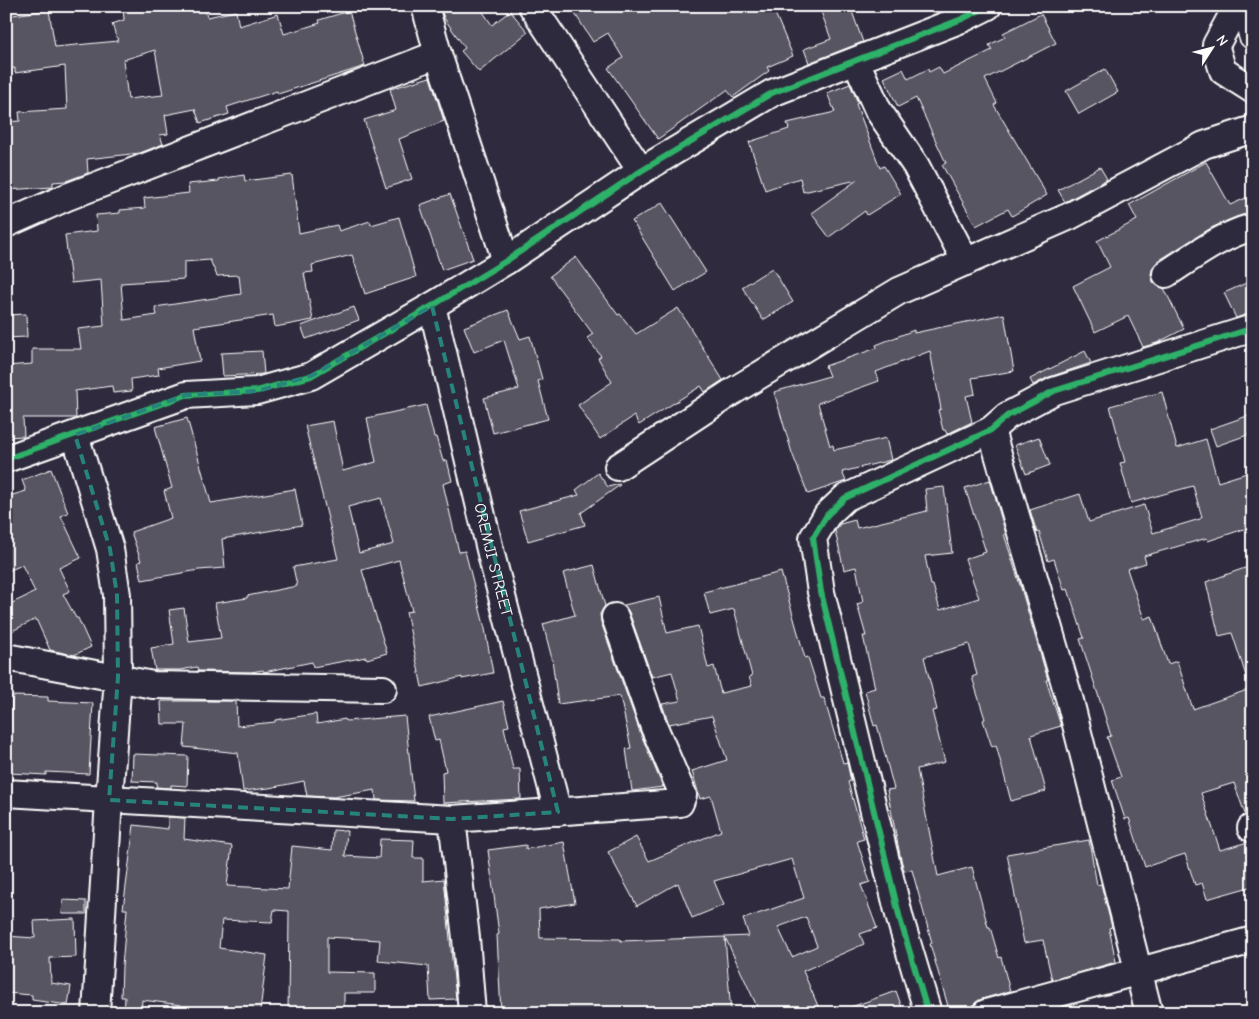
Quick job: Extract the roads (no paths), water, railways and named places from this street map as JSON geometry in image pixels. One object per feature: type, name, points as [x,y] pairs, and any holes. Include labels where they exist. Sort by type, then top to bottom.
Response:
[{"type":"main road","points":[[1246,6],[1253,35]]},
{"type":"street","points":[[425,6],[438,54],[506,261]]},
{"type":"street","points":[[532,6],[642,171]]},
{"type":"street","points":[[6,459],[186,396],[258,391],[311,376],[506,261],[642,171],[772,93],[856,62],[962,19],[988,6]]},
{"type":"street","points":[[1237,6],[1216,48],[1223,71],[1253,90]]},
{"type":"street","points":[[6,224],[67,196],[438,54]]},
{"type":"street","points":[[856,62],[878,110],[916,166],[966,262]]},
{"type":"street","points":[[618,467],[735,390],[899,291],[1070,216],[1204,145],[1253,129]]},
{"type":"street","points":[[1166,274],[1214,243],[1253,227]]},
{"type":"street","name":"OREMJI STREET","points":[[432,306],[492,558],[558,812]]},
{"type":"street","points":[[928,1013],[900,919],[821,592],[813,538],[827,515],[845,498],[991,430],[1008,416],[1054,391],[1253,328]]},
{"type":"street","points":[[991,430],[1070,701],[1149,1013]]},
{"type":"street","points":[[75,435],[110,549],[117,595],[118,677],[96,1013]]},
{"type":"street","points":[[6,793],[452,819],[680,804],[683,795],[654,728],[616,617]]},
{"type":"street","points":[[6,657],[152,684],[383,689]]},
{"type":"street","points":[[452,819],[466,938],[472,1013]]},
{"type":"street","points":[[986,1013],[1253,940]]}]
